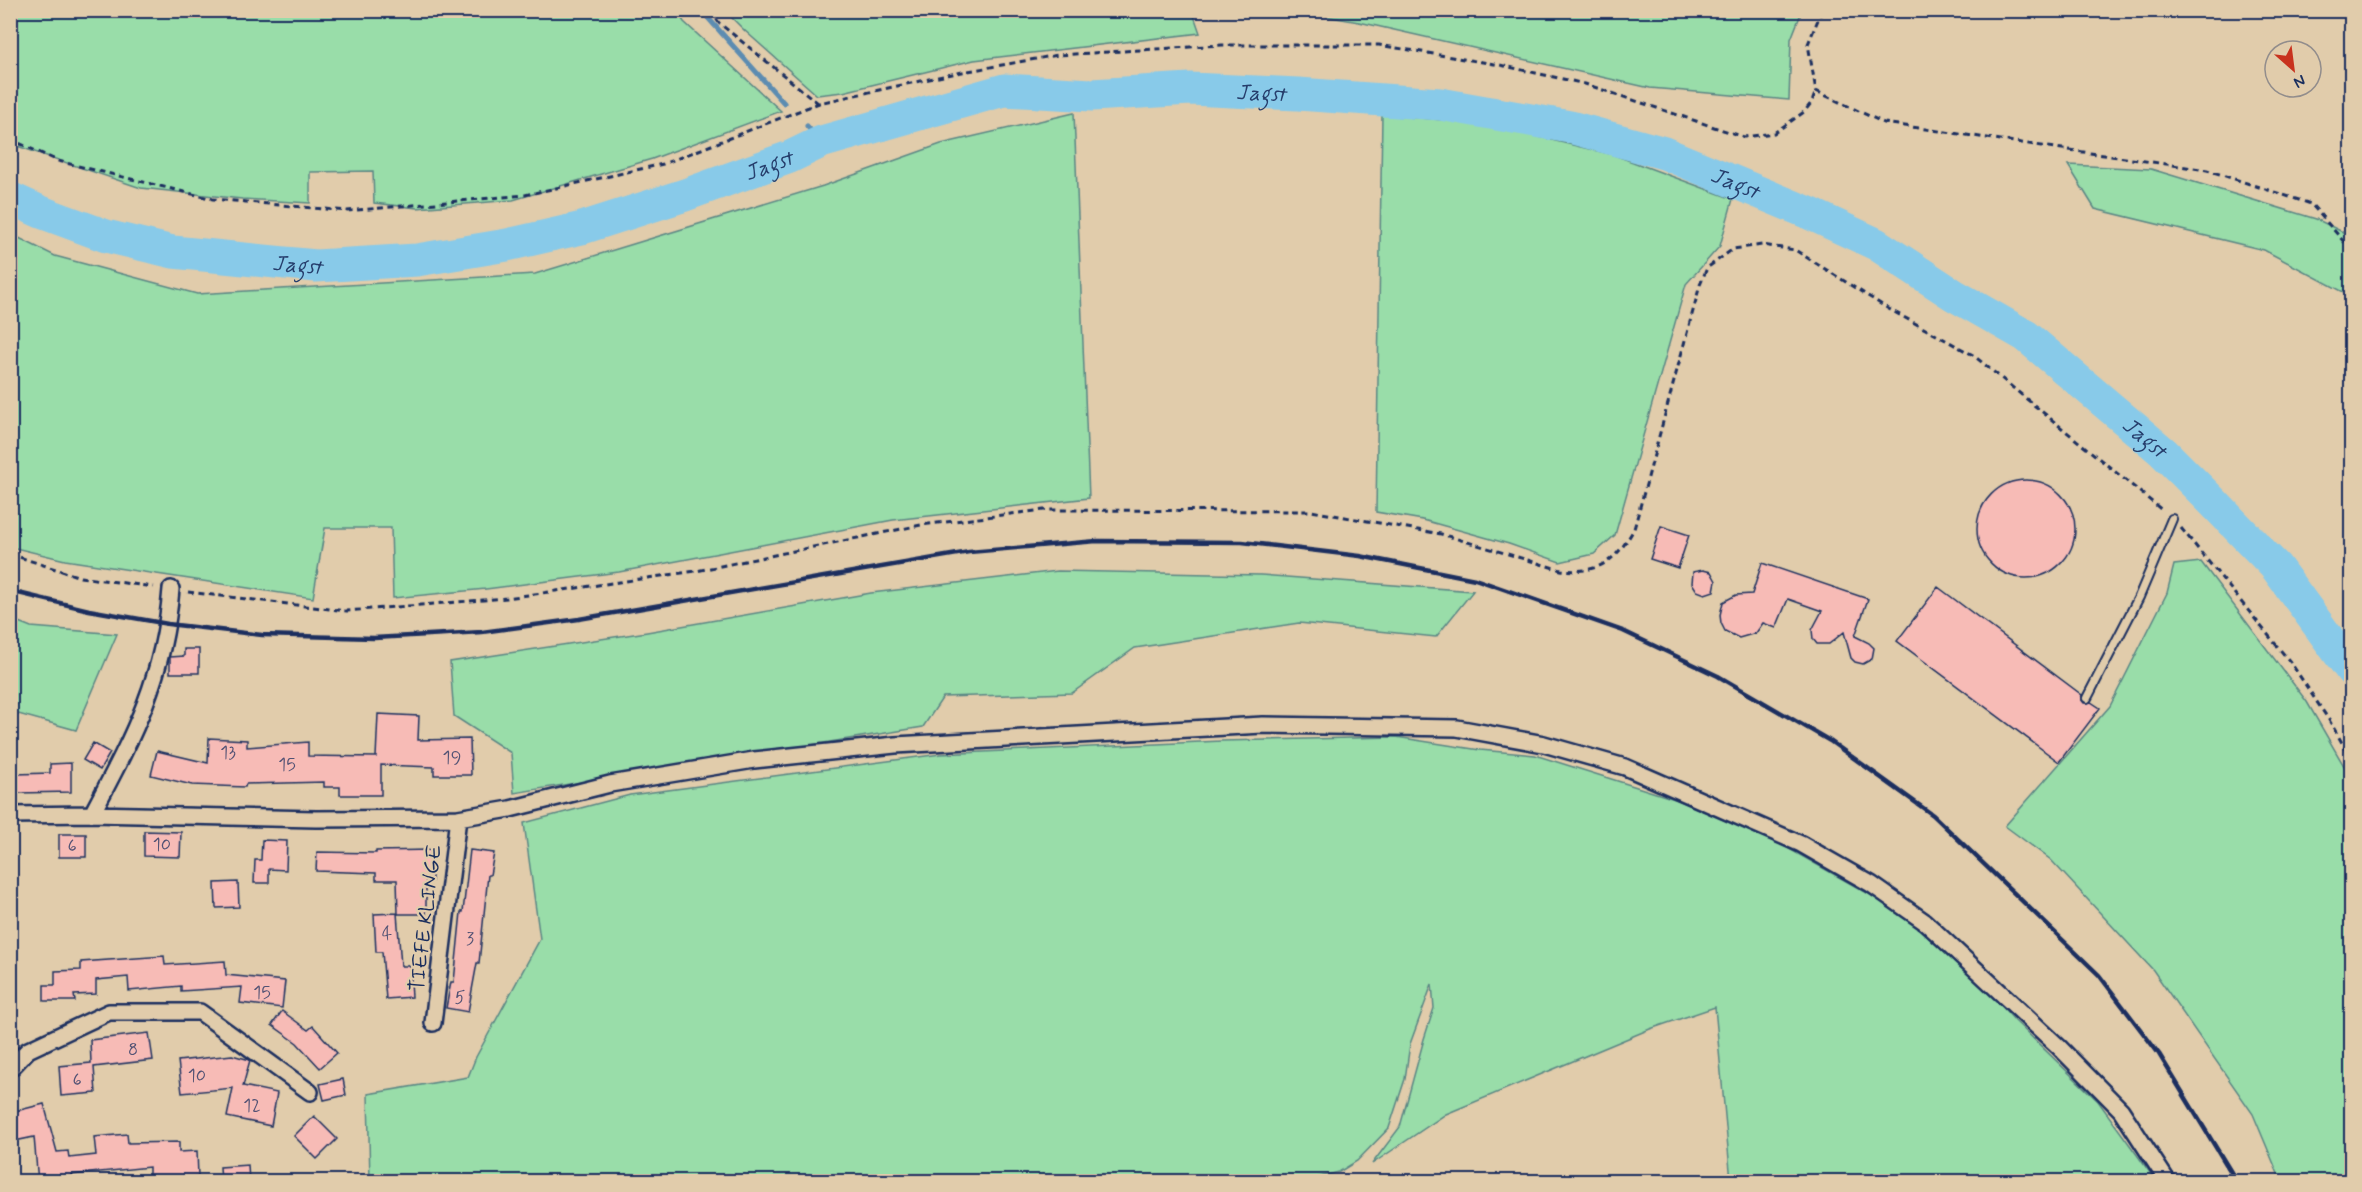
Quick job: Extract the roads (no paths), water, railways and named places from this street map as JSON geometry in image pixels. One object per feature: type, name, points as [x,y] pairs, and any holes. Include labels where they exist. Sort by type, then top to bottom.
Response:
[{"type":"street","points":[[92,814],[136,730],[156,678],[168,624],[171,589]]},
{"type":"street","points":[[10,815],[92,814],[316,819],[459,818],[510,809],[610,783],[754,760],[895,745],[1263,725],[1457,728],[1544,744],[1625,767],[1801,844],[1871,884],[1925,922],[2020,1008],[2121,1110],[2168,1182]]},
{"type":"street","name":"TIEFE KLINGE","points":[[433,1023],[459,818]]},
{"type":"street","points":[[10,1070],[28,1050],[109,1012],[200,1012],[310,1092]]},
{"type":"lane","points":[[2087,699],[2139,597],[2172,519]]},
{"type":"waterway","points":[[701,10],[784,103]]},
{"type":"waterway","name":"Jagst","points":[[10,198],[106,236],[173,252],[316,266],[417,260],[507,245],[582,228],[685,195],[790,157],[821,142],[1004,90],[1092,95],[1190,89],[1298,94],[1440,104],[1570,127],[1664,153],[1809,213],[1876,244],[1954,295],[2026,336],[2163,452],[2211,500],[2276,567],[2352,671]]},
{"type":"waterway","points":[[807,126],[821,142]]},
{"type":"railway","points":[[10,591],[89,610],[168,624],[262,635],[374,638],[482,632],[579,619],[969,552],[1097,541],[1242,542],[1360,556],[1475,579],[1623,631],[1718,676],[1830,741],[1933,815],[2099,975],[2159,1054],[2237,1182]]}]
